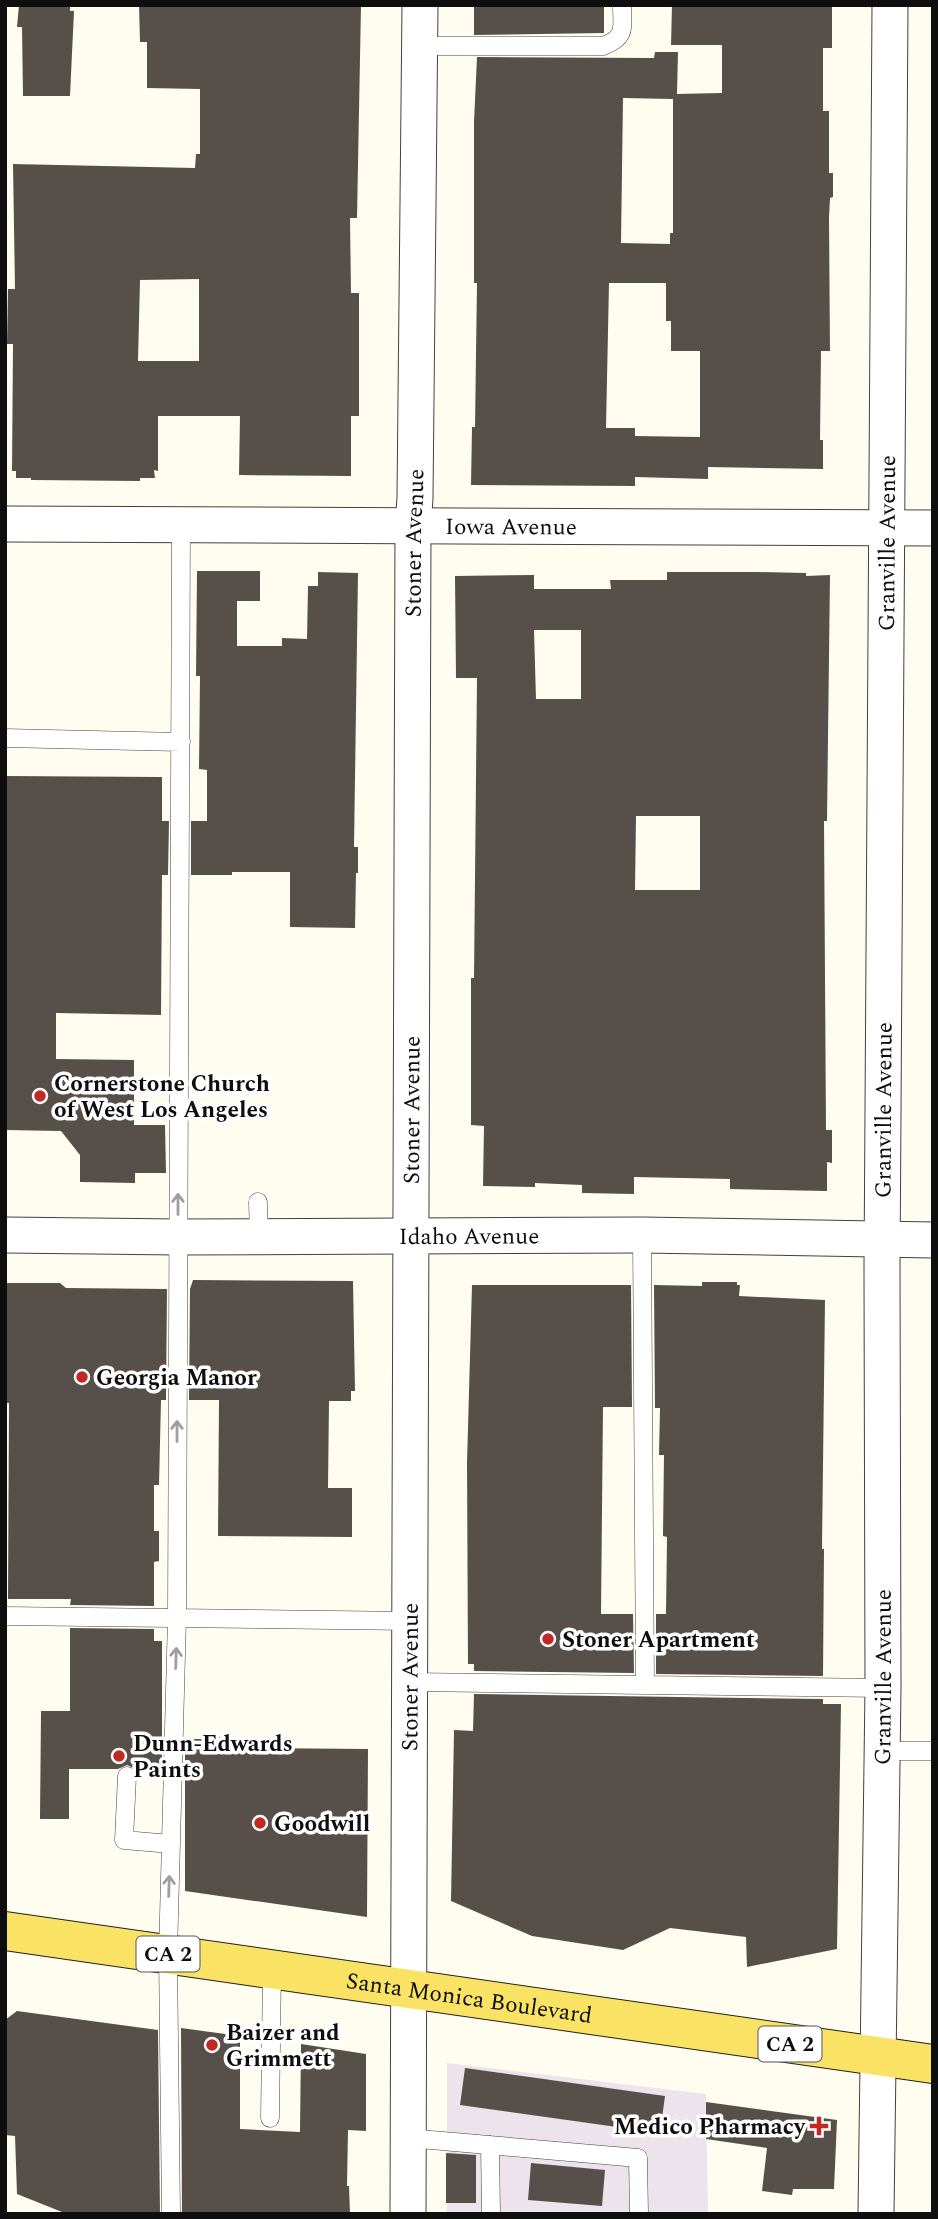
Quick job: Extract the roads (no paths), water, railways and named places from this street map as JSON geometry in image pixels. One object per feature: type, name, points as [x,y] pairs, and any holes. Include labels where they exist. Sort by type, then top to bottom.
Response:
[{"type":"main road","name":"Santa Monica Boulevard","points":[[5,1931],[933,2064]]},
{"type":"street","name":"Stoner Avenue","points":[[408,2214],[413,526],[420,5]]},
{"type":"street","name":"Granville Avenue","points":[[876,2214],[883,1688],[890,5]]},
{"type":"street","name":"Iowa Avenue","points":[[5,524],[933,528]]},
{"type":"street","name":"Idaho Avenue","points":[[5,1235],[642,1236],[933,1240]]},
{"type":"lane","points":[[420,47],[603,46],[616,41],[622,34],[622,5]]},
{"type":"lane","points":[[171,2214],[168,1954],[177,1617],[181,524]]},
{"type":"lane","points":[[5,738],[181,742]]},
{"type":"lane","points":[[258,1202],[259,1236]]},
{"type":"lane","points":[[642,1236],[645,1684]]},
{"type":"lane","points":[[5,1616],[411,1621]]},
{"type":"lane","points":[[410,1682],[883,1688]]},
{"type":"lane","points":[[882,1751],[933,1751]]},
{"type":"lane","points":[[127,1776],[124,1840],[171,1844]]},
{"type":"lane","points":[[270,2118],[272,1969]]},
{"type":"lane","points":[[408,2138],[638,2158],[639,2214]]},
{"type":"lane","points":[[490,2145],[491,2214]]},
{"type":"place","name":"Cornerstone Church of West Los Angeles","points":[[40,1096]]},
{"type":"place","name":"Georgia Manor","points":[[82,1377]]},
{"type":"place","name":"Stoner Apartment","points":[[548,1639]]},
{"type":"place","name":"Dunn-Edwards Paints","points":[[119,1756]]},
{"type":"place","name":"Goodwill","points":[[260,1823]]},
{"type":"place","name":"Baizer and Grimmett","points":[[212,2045]]},
{"type":"place","name":"Medico Pharmacy","points":[[819,2126]]}]
